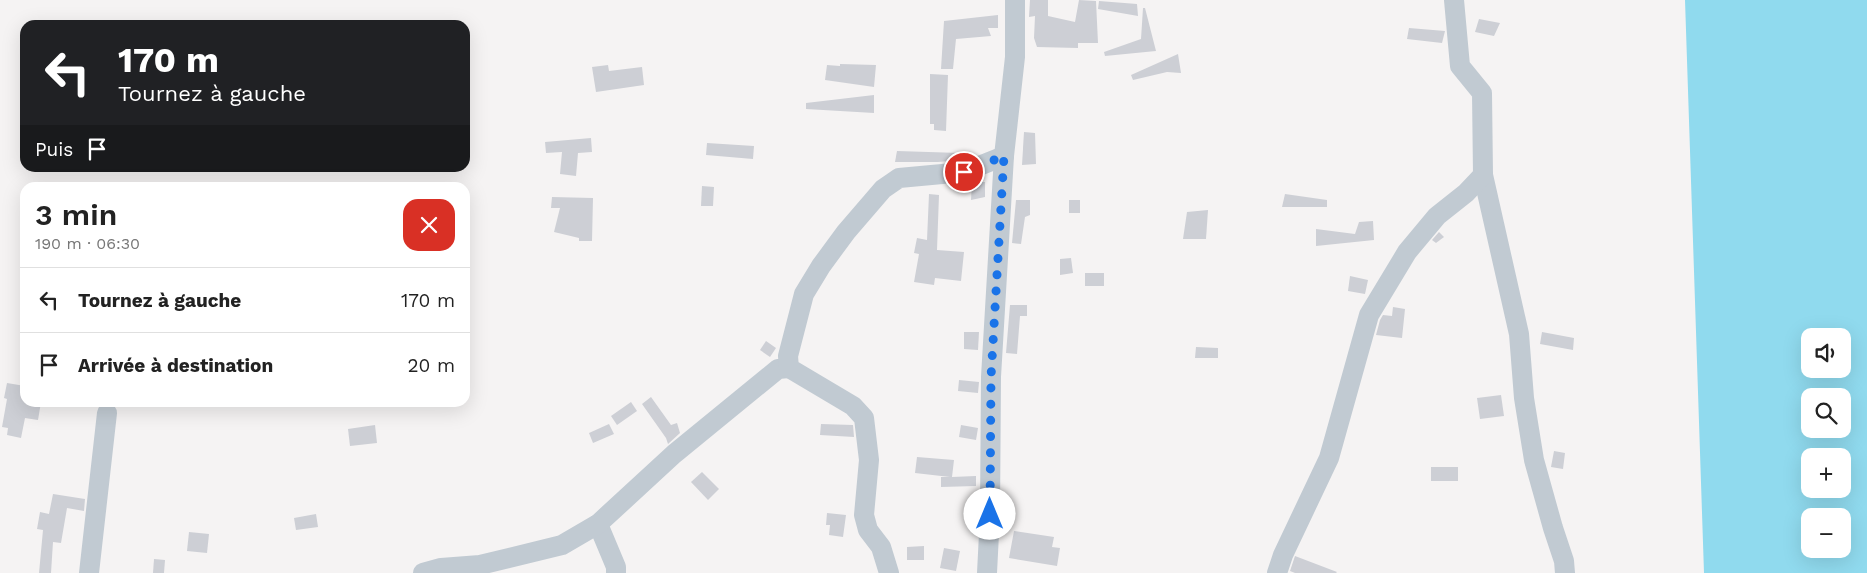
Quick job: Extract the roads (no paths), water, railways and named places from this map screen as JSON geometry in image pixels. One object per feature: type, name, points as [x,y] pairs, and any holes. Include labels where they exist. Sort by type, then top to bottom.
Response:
[{"type":"street","points":[[987,573],[990,514],[991,377],[1004,156],[1015,57],[1015,0]]},
{"type":"street","points":[[1454,0],[1460,66],[1482,93],[1483,175],[1519,334],[1524,398],[1534,460],[1564,561],[1565,573]]},
{"type":"street","points":[[790,368],[788,356],[804,294],[821,266],[846,232],[883,189],[899,178],[964,172],[1004,156]]},
{"type":"street","points":[[1277,573],[1283,555],[1329,458],[1369,315],[1407,252],[1437,216],[1466,193],[1483,175]]},
{"type":"street","points":[[423,573],[442,568],[480,565],[562,545],[598,524],[681,448],[778,369],[790,368],[853,406],[864,418],[869,460],[864,515],[868,530],[881,548],[889,573]]},
{"type":"street","points":[[89,573],[107,413]]},
{"type":"street","points":[[598,524],[616,567],[616,573]]},
{"type":"water","points":[[1685,0],[1867,0],[1867,573],[1704,573]]}]
